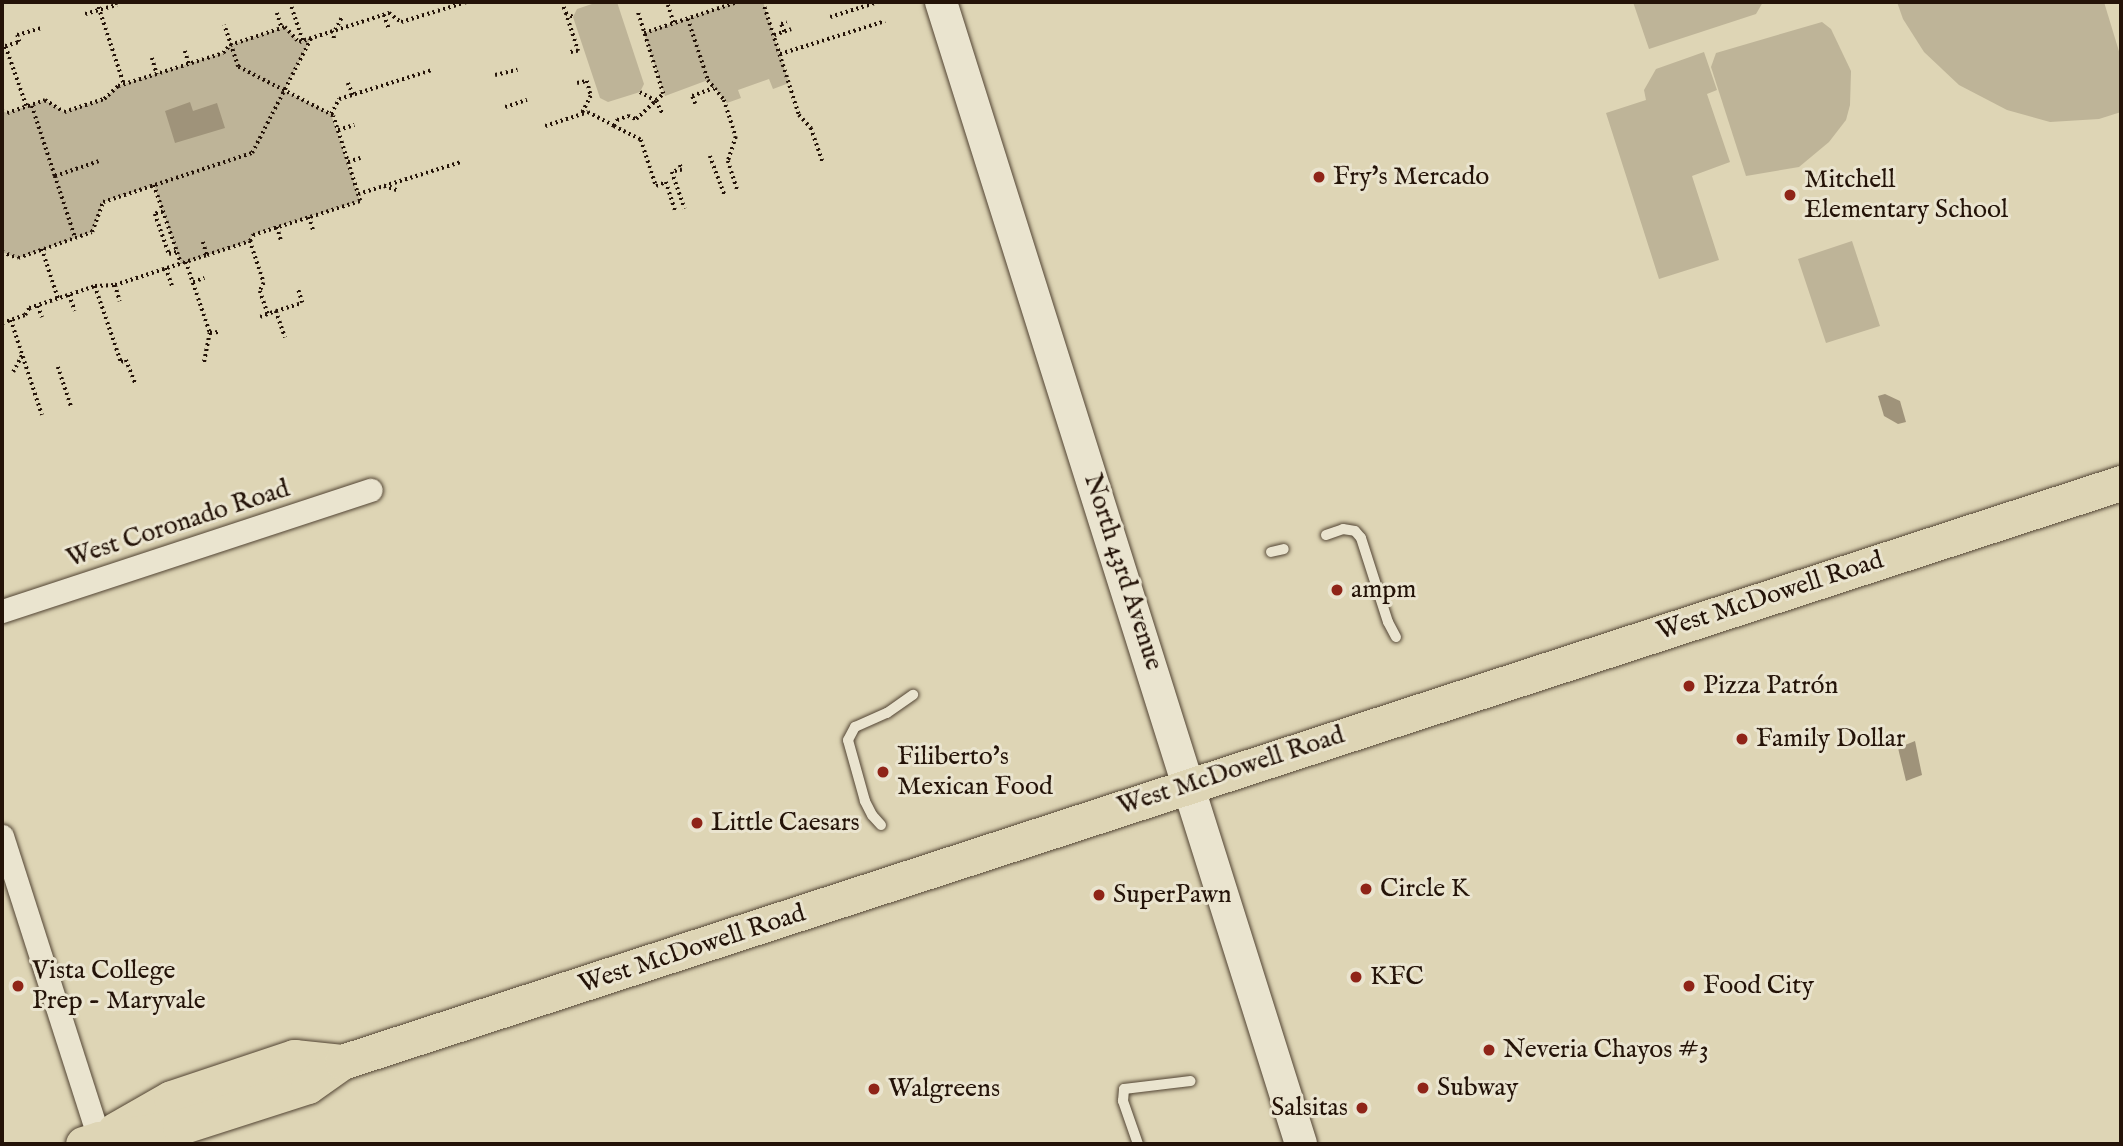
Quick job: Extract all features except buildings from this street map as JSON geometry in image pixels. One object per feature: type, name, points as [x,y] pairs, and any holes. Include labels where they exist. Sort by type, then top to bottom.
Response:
[{"type":"main road","name":"North 43rd Avenue","points":[[941,2],[1190,784],[1301,1144]]},
{"type":"main road","name":"West McDowell Road","points":[[91,1142],[171,1098],[294,1057],[342,1062],[2121,483]]},
{"type":"street","name":"West Coronado Road","points":[[2,611],[371,490]]},
{"type":"street","points":[[2,836],[91,1142]]},
{"type":"lane","points":[[1326,535],[1343,529],[1355,531],[1361,538],[1388,622],[1396,638]]},
{"type":"lane","points":[[1271,552],[1284,549]]},
{"type":"lane","points":[[881,825],[872,815],[866,801],[848,740],[855,727],[887,713],[913,695]]},
{"type":"lane","points":[[1138,1144],[1124,1101],[1124,1089],[1191,1081]]},
{"type":"path","points":[[97,2],[124,84]]},
{"type":"path","points":[[85,14],[117,5],[116,2]]},
{"type":"path","points":[[290,2],[303,41]]},
{"type":"path","points":[[2,111],[7,113],[45,100],[64,112],[104,99],[118,86],[223,53],[230,45],[285,27],[299,42],[389,13],[401,22],[467,2]]},
{"type":"path","points":[[554,2],[561,2],[578,51],[568,53]]},
{"type":"path","points":[[644,33],[737,2]]},
{"type":"path","points":[[763,2],[799,115],[811,128],[823,163]]},
{"type":"path","points":[[830,17],[878,2]]},
{"type":"path","points":[[668,5],[674,24]]},
{"type":"path","points":[[277,13],[282,28]]},
{"type":"path","points":[[566,13],[573,17]]},
{"type":"path","points":[[614,126],[617,120],[628,116],[636,119],[663,94],[638,13]]},
{"type":"path","points":[[384,15],[389,29]]},
{"type":"path","points":[[335,41],[334,31],[342,17]]},
{"type":"path","points":[[688,19],[708,80],[724,100],[736,137],[728,161],[738,191]]},
{"type":"path","points":[[780,54],[885,21]]},
{"type":"path","points":[[784,32],[781,24],[787,22]]},
{"type":"path","points":[[224,26],[238,67],[331,114],[360,201],[253,234],[250,241],[264,283],[260,291],[268,314]]},
{"type":"path","points":[[26,107],[5,46],[19,42],[17,35],[41,28]]},
{"type":"path","points":[[774,35],[791,29]]},
{"type":"path","points":[[2,252],[18,258],[92,232],[103,202],[252,153],[312,38]]},
{"type":"path","points":[[185,51],[189,64]]},
{"type":"path","points":[[152,58],[157,74]]},
{"type":"path","points":[[331,114],[339,99],[432,70]]},
{"type":"path","points":[[495,75],[517,70]]},
{"type":"path","points":[[402,71],[404,79]]},
{"type":"path","points":[[577,83],[587,81],[591,96],[582,114]]},
{"type":"path","points":[[348,83],[352,95]]},
{"type":"path","points":[[695,104],[692,96],[714,88]]},
{"type":"path","points":[[640,92],[656,101],[663,114]]},
{"type":"path","points":[[505,107],[527,100]]},
{"type":"path","points":[[32,105],[76,238]]},
{"type":"path","points":[[545,126],[588,112],[640,140],[656,186],[666,182],[676,212]]},
{"type":"path","points":[[338,130],[354,125]]},
{"type":"path","points":[[710,156],[725,196]]},
{"type":"path","points":[[348,162],[360,158]]},
{"type":"path","points":[[55,176],[99,161]]},
{"type":"path","points":[[358,194],[461,162]]},
{"type":"path","points":[[680,165],[682,170],[672,172],[685,209]]},
{"type":"path","points":[[154,185],[177,252],[193,282],[210,333],[204,363]]},
{"type":"path","points":[[384,186],[399,191]]},
{"type":"path","points":[[163,212],[155,214],[169,254],[177,252]]},
{"type":"path","points":[[309,217],[314,232]]},
{"type":"path","points":[[277,227],[281,240]]},
{"type":"path","points":[[2,323],[37,306],[95,286],[115,285],[250,241]]},
{"type":"path","points":[[203,242],[207,255]]},
{"type":"path","points":[[42,249],[58,299]]},
{"type":"path","points":[[166,268],[173,288]]},
{"type":"path","points":[[193,282],[204,278]]},
{"type":"path","points":[[115,285],[120,301]]},
{"type":"path","points":[[95,286],[121,362],[127,360],[136,385]]},
{"type":"path","points":[[260,317],[302,303],[298,290]]},
{"type":"path","points":[[69,295],[75,312]]},
{"type":"path","points":[[37,306],[41,317]]},
{"type":"path","points":[[276,311],[285,337]]},
{"type":"path","points":[[10,320],[42,415]]},
{"type":"path","points":[[210,333],[218,331]]},
{"type":"path","points":[[13,372],[22,355]]},
{"type":"path","points":[[58,367],[71,406]]},
{"type":"shaded area","points":[[598,2],[617,2],[644,84],[640,92],[608,102],[600,98],[573,17],[577,9]]},
{"type":"shaded area","points":[[737,2],[763,2],[789,83],[773,89],[769,79],[738,90],[741,98],[727,103],[708,80],[665,96],[644,33]]},
{"type":"shaded area","points":[[1633,2],[1763,2],[1756,14],[1649,49]]},
{"type":"shaded area","points":[[1897,2],[2104,2],[2121,58],[2121,112],[2099,119],[2050,122],[2007,110],[1959,85],[1924,52],[1903,19]]},
{"type":"shaded area","points":[[1822,22],[1831,29],[1851,71],[1850,105],[1846,120],[1829,142],[1799,167],[1746,176],[1711,67],[1716,53]]},
{"type":"shaded area","points":[[285,27],[299,42],[311,38],[284,91],[331,114],[360,201],[253,234],[250,241],[181,264],[154,185],[103,202],[92,232],[18,258],[2,252],[2,111],[7,113],[45,100],[64,112],[104,99],[118,86],[223,53],[230,45]]},
{"type":"shaded area","points":[[1704,52],[1717,90],[1707,94],[1730,162],[1692,176],[1719,260],[1659,279],[1606,113],[1646,100],[1644,90],[1656,69]]},
{"type":"shaded area","points":[[190,102],[193,111],[217,103],[225,128],[175,143],[165,111]]},
{"type":"shaded area","points":[[1852,241],[1880,326],[1826,343],[1798,259]]},
{"type":"shaded area","points":[[1885,394],[1900,401],[1906,422],[1898,424],[1884,416],[1878,396]]},
{"type":"shaded area","points":[[1915,741],[1922,775],[1906,781],[1898,748]]},
{"type":"place","name":"Fry's Mercado","points":[[1319,177]]},
{"type":"place","name":"Mitchell Elementary School","points":[[1790,195]]},
{"type":"place","name":"ampm","points":[[1337,590]]},
{"type":"place","name":"Pizza Patrón","points":[[1689,686]]},
{"type":"place","name":"Family Dollar","points":[[1742,739]]},
{"type":"place","name":"Filiberto's Mexican Food","points":[[883,772]]},
{"type":"place","name":"Little Caesars","points":[[697,823]]},
{"type":"place","name":"Circle K","points":[[1366,889]]},
{"type":"place","name":"SuperPawn","points":[[1099,895]]},
{"type":"place","name":"KFC","points":[[1356,977]]},
{"type":"place","name":"Vista College Prep - Maryvale","points":[[18,986]]},
{"type":"place","name":"Food City","points":[[1689,986]]},
{"type":"place","name":"Neveria Chayos #3","points":[[1489,1050]]},
{"type":"place","name":"Subway","points":[[1423,1088]]},
{"type":"place","name":"Walgreens","points":[[874,1089]]},
{"type":"place","name":"Salsitas","points":[[1362,1108]]}]
